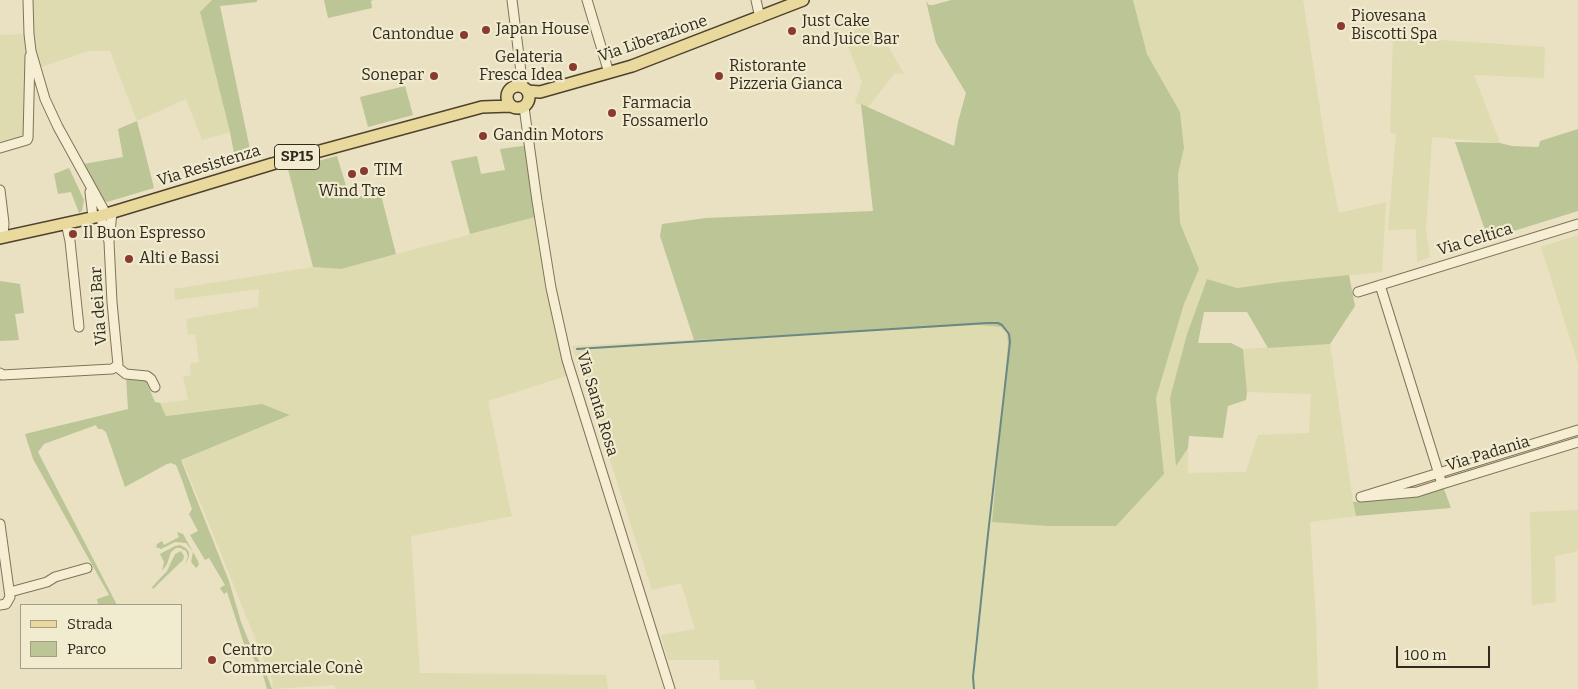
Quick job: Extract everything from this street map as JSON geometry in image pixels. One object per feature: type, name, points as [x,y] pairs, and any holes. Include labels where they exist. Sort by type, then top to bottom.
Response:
[{"type":"main road","name":"Via Liberazione","points":[[520,95],[540,92],[649,60],[803,0]]},
{"type":"main road","name":"Via Resistenza","points":[[1,238],[103,215],[272,164],[520,95]]},
{"type":"street","points":[[28,0],[31,50],[45,99],[103,215]]},
{"type":"street","points":[[512,0],[520,95]]},
{"type":"street","points":[[587,0],[609,73]]},
{"type":"street","points":[[756,0],[760,18]]},
{"type":"street","points":[[0,148],[28,138],[29,60],[31,50]]},
{"type":"street","name":"Via Santa Rosa","points":[[520,95],[526,120],[551,288],[567,360],[670,689]]},
{"type":"street","name":"Via dei Bar","points":[[89,184],[103,215],[109,242],[112,302],[119,362],[117,367]]},
{"type":"street","points":[[0,190],[4,223],[1,238]]},
{"type":"street","points":[[66,223],[79,328]]},
{"type":"street","name":"Via Celtica","points":[[1358,292],[1578,224]]},
{"type":"street","points":[[1380,285],[1439,473],[1358,497],[1418,492],[1442,484]]},
{"type":"street","name":"Via dei Bar","points":[[0,374],[117,367],[126,374],[147,376],[155,387]]},
{"type":"street","points":[[1574,431],[1576,443]]},
{"type":"street","name":"Via Padania","points":[[1574,431],[1439,473],[1442,484],[1576,443]]},
{"type":"street","points":[[0,524],[10,592],[10,600],[6,604],[0,605]]},
{"type":"street","points":[[10,592],[87,568]]},
{"type":"shaded area","points":[[28,0],[212,0],[200,13],[230,132],[202,140],[186,99],[137,121],[110,51],[88,51],[36,69],[32,52],[26,137],[0,144],[0,35],[29,34]]},
{"type":"shaded area","points":[[1133,0],[1303,0],[1328,160],[1339,213],[1386,202],[1382,272],[1237,288],[1207,279],[1187,334],[1170,398],[1177,465],[1188,448],[1188,473],[1246,472],[1258,435],[1309,433],[1311,394],[1247,392],[1243,349],[1330,344],[1356,516],[1310,522],[1318,689],[756,689],[754,680],[720,680],[719,660],[668,660],[661,635],[695,629],[681,583],[652,590],[606,448],[607,440],[601,422],[593,412],[572,346],[979,325],[1001,327],[1007,333],[1008,343],[992,522],[1164,474],[1156,398],[1184,304],[1199,269],[1180,223],[1178,174],[1184,148],[1180,112],[1147,54]]},
{"type":"shaded area","points":[[869,25],[877,48],[888,46],[904,74],[895,73],[868,107],[855,103],[862,82],[843,34]]},
{"type":"shaded area","points":[[1393,37],[1545,47],[1544,78],[1474,75],[1500,143],[1432,137],[1426,229],[1430,257],[1417,262],[1416,229],[1388,230],[1396,134],[1390,133]]},
{"type":"shaded area","points":[[539,216],[572,374],[488,401],[512,516],[411,536],[420,673],[606,675],[608,689],[335,689],[335,685],[272,689],[273,683],[182,460],[290,415],[262,404],[166,416],[160,403],[188,400],[183,377],[191,375],[190,364],[199,362],[195,334],[188,335],[186,319],[258,307],[259,289],[175,300],[174,289],[313,267],[341,269]]},
{"type":"shaded area","points":[[1578,235],[1578,364],[1541,247]]},
{"type":"shaded area","points":[[1578,510],[1578,550],[1555,556],[1556,602],[1532,605],[1530,512]]},
{"type":"green space","points":[[212,0],[257,0],[257,2],[220,6],[252,159],[236,164],[230,132],[200,12]]},
{"type":"green space","points":[[324,0],[373,0],[371,1],[372,8],[328,18]]},
{"type":"green space","points":[[951,0],[1133,0],[1147,54],[1180,112],[1184,148],[1178,174],[1180,223],[1199,269],[1184,304],[1156,398],[1164,474],[1116,526],[1049,526],[992,522],[1008,343],[1007,333],[1001,327],[979,325],[694,340],[660,236],[662,224],[706,218],[873,211],[861,104],[954,146],[966,93],[936,43],[926,1],[929,5],[933,5]]},
{"type":"green space","points":[[405,86],[413,115],[368,127],[360,97]]},
{"type":"green space","points":[[137,121],[154,188],[107,202],[103,200],[84,164],[123,157],[118,129]]},
{"type":"green space","points":[[1578,129],[1578,211],[1488,239],[1455,142],[1500,143],[1512,146],[1537,147],[1540,141]]},
{"type":"green space","points":[[530,145],[539,216],[470,234],[451,161],[477,156],[481,174],[505,170],[500,149]]},
{"type":"green space","points":[[337,156],[350,199],[380,191],[396,254],[341,269],[313,267],[288,169]]},
{"type":"green space","points":[[69,168],[84,200],[82,211],[79,213],[71,192],[58,194],[54,174]]},
{"type":"green space","points":[[1349,275],[1355,306],[1330,344],[1268,348],[1247,312],[1204,312],[1198,343],[1231,343],[1243,349],[1246,400],[1228,406],[1223,438],[1189,436],[1188,448],[1176,466],[1170,398],[1187,334],[1207,279],[1237,288]]},
{"type":"green space","points":[[0,281],[20,284],[24,313],[15,314],[19,340],[0,341]]},
{"type":"green space","points":[[126,377],[145,379],[155,402],[160,403],[166,416],[262,404],[290,415],[181,460],[229,581],[241,622],[272,689],[267,689],[263,675],[250,652],[247,653],[227,592],[224,594],[220,588],[225,585],[209,558],[205,560],[190,535],[198,531],[189,514],[192,509],[176,465],[167,464],[125,487],[106,432],[98,429],[96,425],[44,444],[38,452],[116,604],[98,604],[97,599],[109,595],[33,459],[25,434],[128,409]]},
{"type":"green space","points":[[1442,484],[1451,508],[1356,516],[1353,502],[1413,495]]},
{"type":"green space","points":[[177,532],[183,534],[193,552],[186,543],[175,542],[161,549],[156,547],[162,541],[164,545],[179,537]]},
{"type":"green space","points":[[180,545],[189,552],[189,557],[185,564],[188,557],[186,551],[176,548],[171,552],[167,564],[162,571],[164,562],[160,554]]},
{"type":"green space","points":[[181,551],[184,556],[183,560],[153,589],[152,587],[167,571],[175,554]]},
{"type":"green space","points":[[193,552],[199,565],[196,568],[191,562]]},
{"type":"waterway","points":[[577,349],[987,323],[1002,325],[1009,334],[1010,342],[973,677],[974,689]]},
{"type":"place","name":"Piovesana Biscotti Spa","points":[[1341,26]]},
{"type":"place","name":"Japan House","points":[[486,30]]},
{"type":"place","name":"Just Cake and Juice Bar","points":[[792,31]]},
{"type":"place","name":"Cantondue","points":[[464,35]]},
{"type":"place","name":"Gelateria Fresca Idea","points":[[573,67]]},
{"type":"place","name":"Sonepar","points":[[434,76]]},
{"type":"place","name":"Ristorante Pizzeria Gianca","points":[[719,76]]},
{"type":"place","name":"Farmacia Fossamerlo","points":[[612,113]]},
{"type":"place","name":"Gandin Motors","points":[[483,136]]},
{"type":"place","name":"TIM","points":[[364,171]]},
{"type":"place","name":"Wind Tre","points":[[352,174]]},
{"type":"place","name":"Il Buon Espresso","points":[[73,234]]},
{"type":"place","name":"Alti e Bassi","points":[[129,259]]},
{"type":"place","name":"Centro Commerciale Conè","points":[[212,660]]}]
